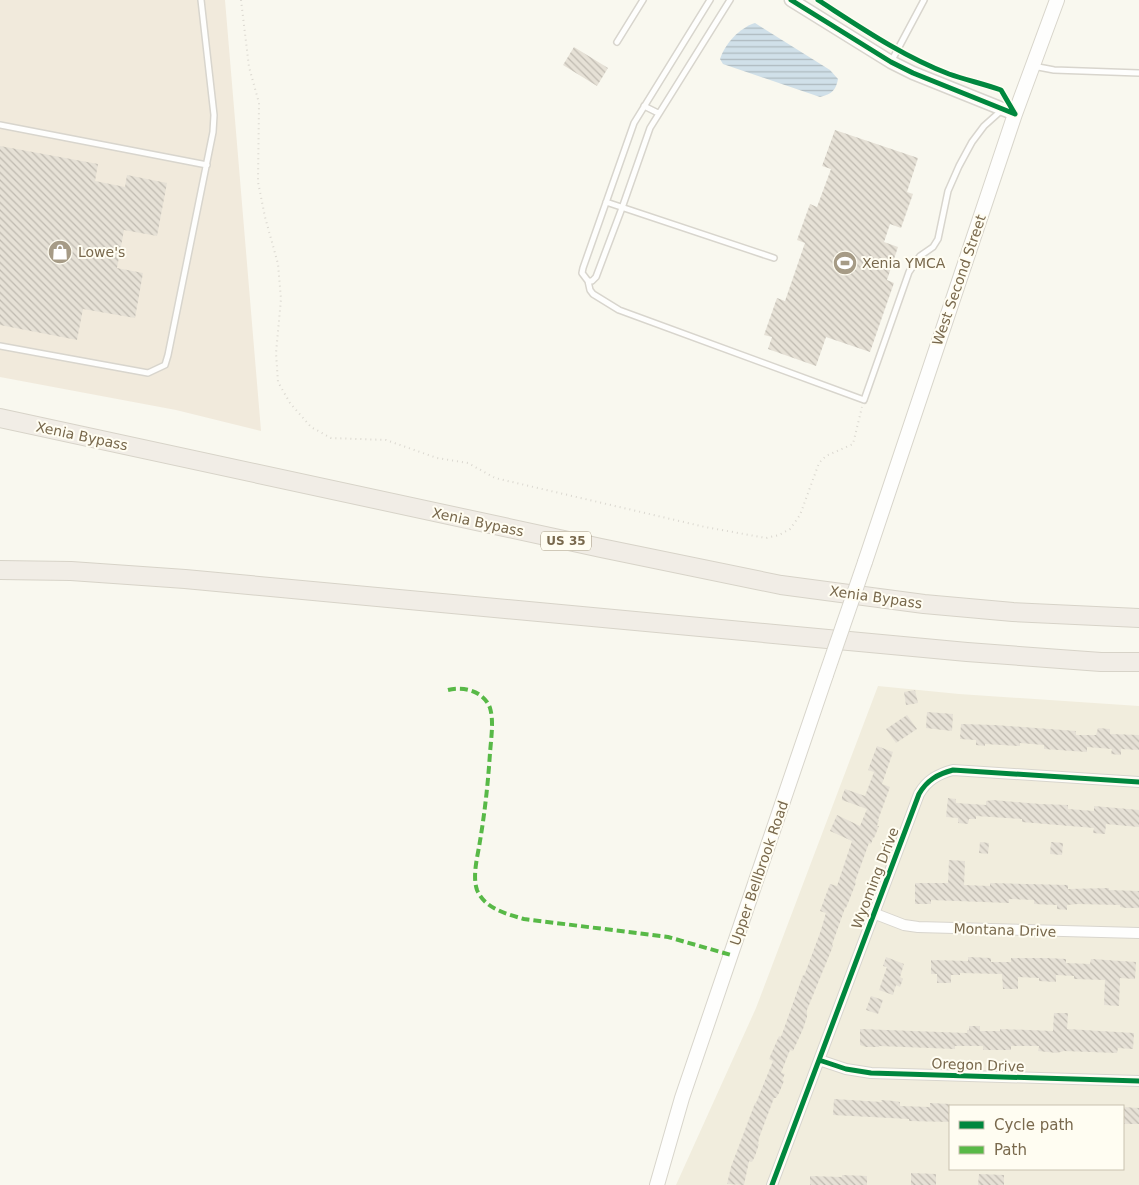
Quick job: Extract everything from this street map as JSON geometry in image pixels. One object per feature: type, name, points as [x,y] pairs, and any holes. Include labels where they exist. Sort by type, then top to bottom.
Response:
[{"type":"highway","points":[[0,410],[123,445]]},
{"type":"highway","name":"Xenia Bypass","points":[[0,418],[591,546],[782,585],[924,604],[994,611],[1139,618]]},
{"type":"highway","points":[[0,570],[71,571],[185,579],[967,652],[1100,662],[1139,662]]},
{"type":"main road","name":"West Second Street","points":[[865,562],[1009,112],[1033,66],[1057,0]]},
{"type":"main road","name":"Upper Bellbrook Road","points":[[657,1185],[682,1098],[865,562]]},
{"type":"street","points":[[791,0],[891,62],[939,84],[1009,112]]},
{"type":"street","name":"Wyoming Drive","points":[[772,1185],[918,794],[930,779],[953,770],[1139,782]]},
{"type":"street","name":"Montana Drive","points":[[873,913],[918,927],[1139,933]]},
{"type":"street","name":"Oregon Drive","points":[[818,1060],[846,1069],[871,1074],[1139,1081]]},
{"type":"lane","points":[[0,346],[148,374],[164,365],[168,355],[213,132],[214,115],[202,0]]},
{"type":"lane","points":[[618,42],[643,0]]},
{"type":"lane","points":[[710,0],[634,123],[583,268],[582,273],[588,281],[593,294],[620,310],[864,400],[909,272],[920,256],[933,247],[938,239],[948,191],[959,166],[972,142],[984,126],[1009,112]]},
{"type":"lane","points":[[588,281],[592,281],[596,277],[650,128],[730,0]]},
{"type":"lane","points":[[891,62],[924,0]]},
{"type":"lane","points":[[1033,66],[1054,70],[1139,72]]},
{"type":"lane","points":[[644,106],[658,113]]},
{"type":"lane","points":[[0,125],[207,165]]},
{"type":"lane","points":[[606,202],[774,258]]},
{"type":"path","points":[[241,0],[249,67],[259,103],[258,182],[278,264],[281,299],[276,353],[278,382],[290,402],[311,427],[331,438],[386,440],[437,458],[468,463],[495,478],[705,527],[766,538],[779,535],[790,529],[800,516],[819,463],[826,456],[853,444],[864,400]]},
{"type":"shaded area","points":[[0,0],[225,0],[261,431],[176,410],[0,377]]},
{"type":"shaded area","points":[[755,23],[830,70],[838,79],[833,91],[820,97],[723,64],[720,59],[729,42],[743,29]]},
{"type":"shaded area","points":[[878,686],[959,694],[1139,706],[1139,1185],[676,1185],[756,1008]]},
{"type":"building","points":[[574,47],[608,68],[597,86],[563,65]]},
{"type":"building","name":"Xenia YMCA","points":[[835,130],[918,158],[907,192],[913,194],[901,228],[890,224],[884,242],[898,247],[887,280],[894,283],[870,352],[826,337],[816,366],[768,349],[772,337],[764,335],[777,298],[785,301],[805,243],[797,240],[810,204],[817,207],[831,169],[822,166]]},
{"type":"building","name":"Lowe's","points":[[0,146],[98,164],[95,181],[125,187],[127,175],[167,183],[157,236],[124,230],[117,268],[143,273],[135,318],[83,309],[77,340],[0,325]]},
{"type":"building","points":[[915,690],[918,703],[906,705],[904,692]]},
{"type":"building","points":[[927,712],[953,714],[952,731],[926,728]]},
{"type":"building","points":[[907,715],[917,729],[896,743],[886,729]]},
{"type":"building","points":[[961,724],[1076,731],[1076,735],[1096,735],[1098,728],[1110,729],[1110,734],[1139,735],[1139,750],[1121,749],[1121,755],[1111,754],[1112,749],[1087,747],[1087,752],[1044,749],[1044,745],[1020,743],[1020,746],[976,745],[976,740],[960,739]]},
{"type":"building","points":[[877,746],[893,752],[882,784],[890,787],[878,820],[877,826],[879,826],[871,844],[869,843],[833,946],[807,1010],[803,1029],[793,1051],[790,1050],[781,1073],[785,1074],[782,1080],[784,1081],[779,1093],[774,1098],[759,1138],[755,1156],[752,1162],[749,1161],[744,1185],[727,1184],[731,1167],[773,1061],[769,1059],[779,1036],[781,1037],[820,933],[826,913],[820,911],[830,884],[837,886],[852,841],[830,831],[837,815],[860,826],[867,809],[842,800],[842,796],[845,789],[865,796],[874,772],[868,770]]},
{"type":"building","points":[[948,798],[956,799],[956,803],[986,805],[986,801],[993,800],[1068,805],[1068,809],[1094,811],[1094,806],[1139,810],[1139,827],[1106,824],[1105,834],[1093,833],[1094,828],[1022,822],[1022,819],[976,816],[976,819],[969,819],[968,824],[958,823],[958,818],[946,817]]},
{"type":"building","points":[[980,842],[989,843],[988,854],[979,853]]},
{"type":"building","points":[[1051,842],[1063,843],[1062,855],[1050,854]]},
{"type":"building","points":[[949,860],[965,861],[964,885],[990,886],[990,883],[1068,885],[1068,889],[1109,888],[1109,890],[1139,891],[1139,908],[1126,908],[1120,907],[1120,905],[1078,904],[1067,905],[1067,910],[1057,909],[1057,905],[1034,904],[1034,900],[1009,899],[1009,903],[931,900],[931,904],[915,904],[915,883],[948,883]]},
{"type":"building","points":[[886,957],[904,964],[900,977],[903,979],[900,987],[896,985],[893,995],[879,990],[887,967],[883,966]]},
{"type":"building","points":[[968,957],[991,958],[991,962],[1011,962],[1011,958],[1047,958],[1066,959],[1066,963],[1090,964],[1091,959],[1136,962],[1135,979],[1120,978],[1119,1006],[1104,1005],[1105,980],[1074,979],[1074,976],[1056,975],[1056,982],[1039,981],[1039,978],[1018,977],[1018,989],[1003,989],[1002,974],[960,973],[960,975],[951,975],[951,983],[937,983],[937,974],[931,974],[931,960],[968,961]]},
{"type":"building","points":[[871,996],[883,1000],[878,1014],[866,1010]]},
{"type":"building","points":[[1054,1013],[1068,1013],[1067,1029],[1134,1033],[1133,1049],[1118,1048],[1117,1053],[1064,1051],[1057,1053],[1038,1051],[1039,1046],[1011,1046],[1011,1050],[983,1050],[983,1046],[955,1046],[955,1049],[866,1047],[860,1045],[860,1029],[967,1033],[969,1026],[980,1026],[980,1031],[1000,1031],[1000,1029],[1053,1031]]},
{"type":"building","points":[[834,1099],[894,1101],[900,1102],[900,1106],[930,1107],[930,1103],[950,1104],[949,1122],[833,1115]]},
{"type":"building","points":[[1124,1107],[1139,1108],[1139,1124],[1124,1124]]},
{"type":"building","points":[[911,1173],[936,1174],[936,1185],[911,1185]]},
{"type":"building","points":[[979,1174],[1004,1175],[1004,1185],[978,1185]]},
{"type":"building","points":[[842,1175],[867,1176],[867,1185],[810,1185],[810,1176],[842,1177]]},
{"type":"marked path","points":[[448,690],[466,689],[478,694],[487,702],[491,713],[492,730],[487,786],[475,872],[477,890],[485,902],[497,910],[524,919],[668,937],[731,955]]},
{"type":"cycle path","points":[[791,0],[891,62],[913,73],[1015,114]]},
{"type":"cycle path","points":[[818,0],[915,59],[949,74],[1001,90],[1015,114]]},
{"type":"cycle path","points":[[772,1185],[919,794],[929,781],[942,773],[953,770],[1139,782]]},
{"type":"cycle path","points":[[819,1060],[846,1069],[871,1073],[1139,1081]]},
{"type":"place","name":"Lowe's","points":[[60,252]]},
{"type":"place","name":"Xenia YMCA","points":[[845,263]]}]
